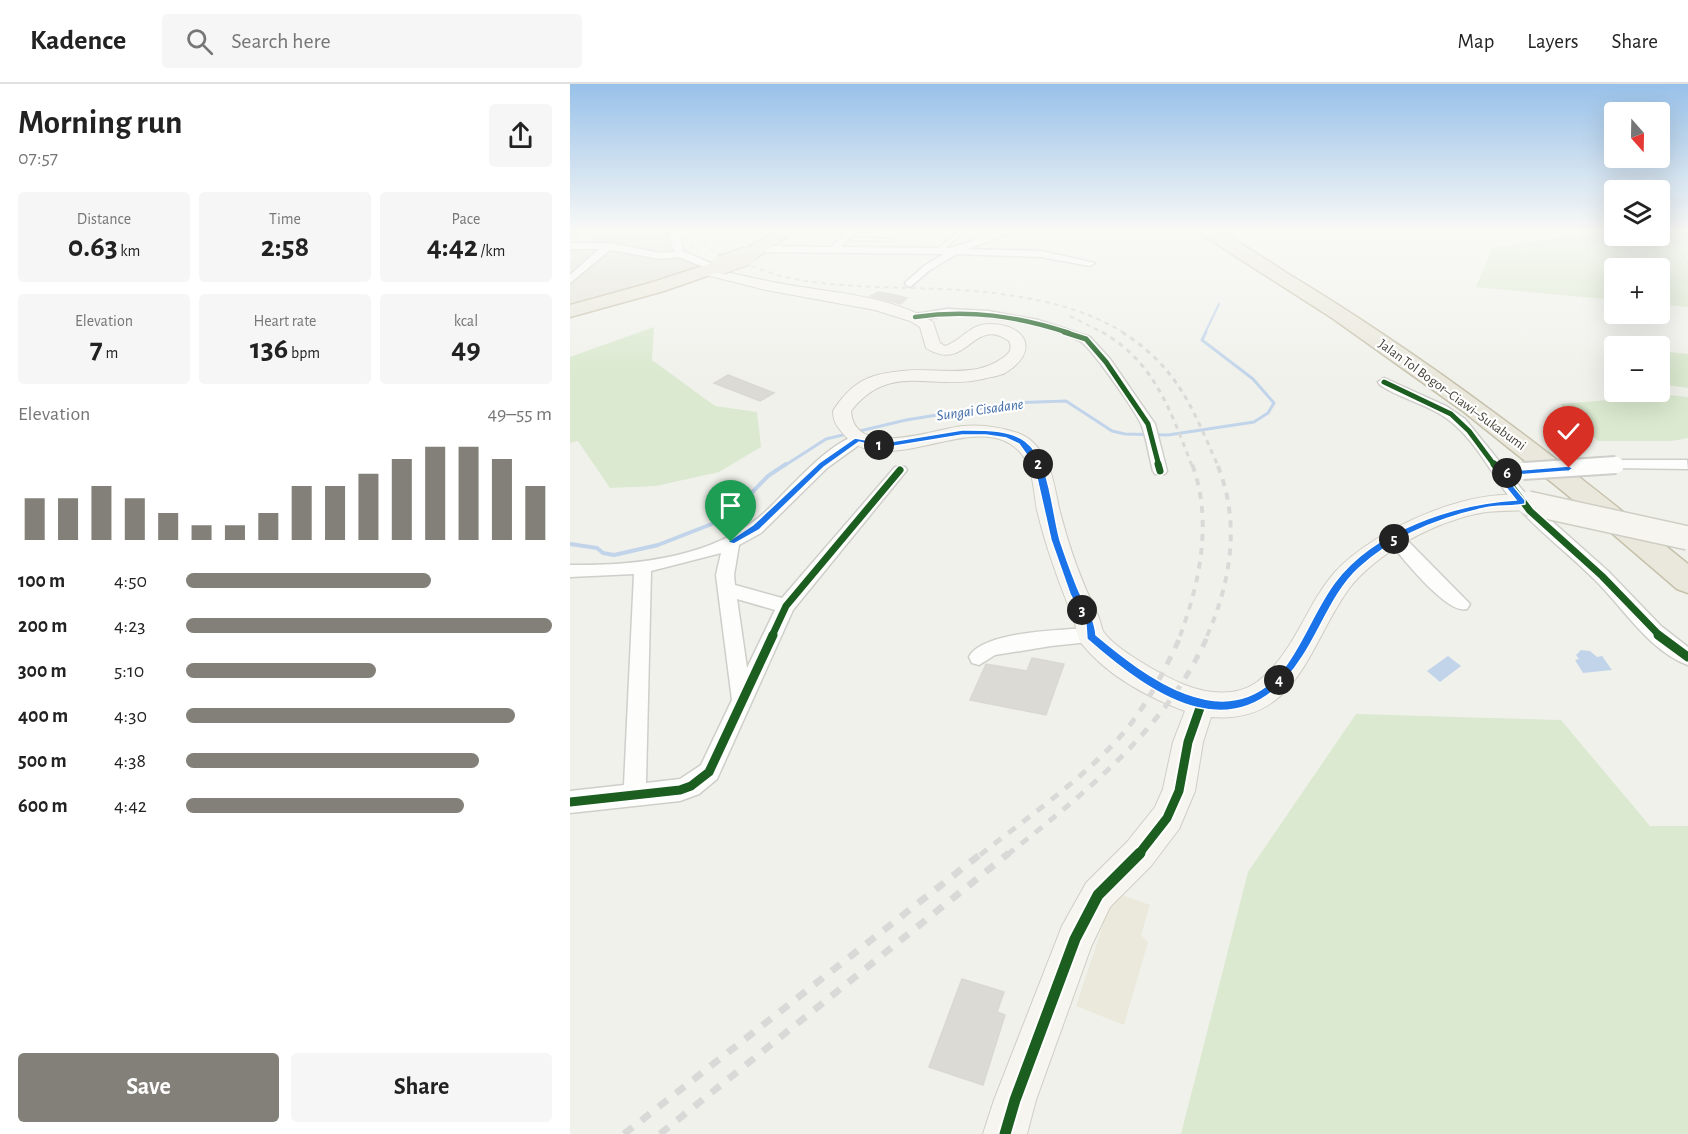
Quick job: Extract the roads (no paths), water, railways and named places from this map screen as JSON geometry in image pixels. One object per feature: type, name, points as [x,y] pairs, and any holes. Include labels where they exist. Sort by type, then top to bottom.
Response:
[{"type":"highway","points":[[570,310],[684,278]]},
{"type":"highway","name":"Jalan Tol Bogor–Ciawi–Sukabumi","points":[[1294,278],[1381,335],[1462,382],[1577,468],[1688,557]]},
{"type":"highway","name":"Jalan Tol Bogor–Ciawi–Sukabumi","points":[[1381,335],[1557,472],[1688,581]]},
{"type":"main road","points":[[745,278],[773,287],[869,304],[915,317],[929,328],[932,345],[938,350],[954,349],[977,330],[987,327],[1009,334],[1018,342],[1019,351],[1005,367],[989,373],[913,375],[883,380],[863,389],[843,408],[851,431],[866,443],[883,446],[975,432],[996,434],[1022,442],[1038,465],[1056,540],[1074,594],[1091,625],[1091,636],[1126,666],[1175,694],[1201,705],[1228,706],[1250,701],[1270,690],[1300,652],[1338,585],[1356,566],[1395,538],[1425,523],[1488,505],[1525,503],[1688,538]]},
{"type":"main road","points":[[1005,1134],[1015,1100],[1075,939],[1098,896],[1139,854],[1167,818],[1179,790],[1188,742],[1201,705]]},
{"type":"street","points":[[910,284],[916,278]]},
{"type":"street","points":[[915,317],[947,312],[988,314],[1038,323],[1086,339],[1106,362],[1148,424],[1156,448],[1160,471]]},
{"type":"street","points":[[1384,382],[1398,392],[1442,407],[1478,441],[1499,473],[1525,503],[1603,577],[1670,646],[1688,657]]},
{"type":"street","points":[[570,572],[602,572],[644,566],[688,556],[731,542],[756,527],[821,465],[851,431]]},
{"type":"street","points":[[1499,473],[1616,465],[1687,465]]},
{"type":"street","points":[[570,801],[680,790],[700,781],[716,761],[786,606],[900,470]]},
{"type":"street","points":[[1395,538],[1440,587],[1461,604]]},
{"type":"street","points":[[731,542],[725,568],[742,701]]},
{"type":"street","points":[[635,794],[644,566]]},
{"type":"street","points":[[727,589],[786,606]]},
{"type":"street","points":[[979,657],[990,648],[1051,638],[1091,636]]},
{"type":"water","points":[[1581,650],[1590,651],[1597,657],[1602,656],[1612,670],[1583,673],[1575,660],[1579,659],[1576,655]]},
{"type":"water","points":[[1448,656],[1461,666],[1440,682],[1427,671]]},
{"type":"waterway","name":"Sungai Cisadane","points":[[1205,333],[1219,304]]},
{"type":"waterway","name":"Sungai Cisadane","points":[[784,466],[826,439],[906,420],[1011,403],[1066,401],[1112,431],[1125,434],[1168,435],[1254,422],[1268,413],[1274,403],[1253,379],[1202,340],[1206,332]]},
{"type":"waterway","name":"Sungai Cisadane","points":[[570,544],[597,548],[603,553],[614,555],[658,545],[727,518],[768,476],[786,464]]},
{"type":"railway","points":[[788,278],[821,283],[955,290],[1023,297],[1083,313],[1124,333]]},
{"type":"railway","points":[[1070,316],[1102,332]]},
{"type":"railway","points":[[1102,332],[1120,344],[1148,373],[1177,426],[1192,466]]},
{"type":"railway","points":[[1122,332],[1157,360],[1181,390],[1218,466]]},
{"type":"railway","points":[[1180,636],[1198,573],[1203,529],[1202,507],[1192,464]]},
{"type":"railway","points":[[1207,636],[1222,594],[1230,551],[1229,507],[1217,464]]},
{"type":"railway","points":[[980,855],[1056,796],[1110,748],[1150,696],[1181,635]]},
{"type":"railway","points":[[1007,855],[1094,783],[1147,729],[1191,669],[1208,635]]},
{"type":"railway","points":[[624,1134],[982,853]]},
{"type":"railway","points":[[660,1134],[1009,853]]}]
